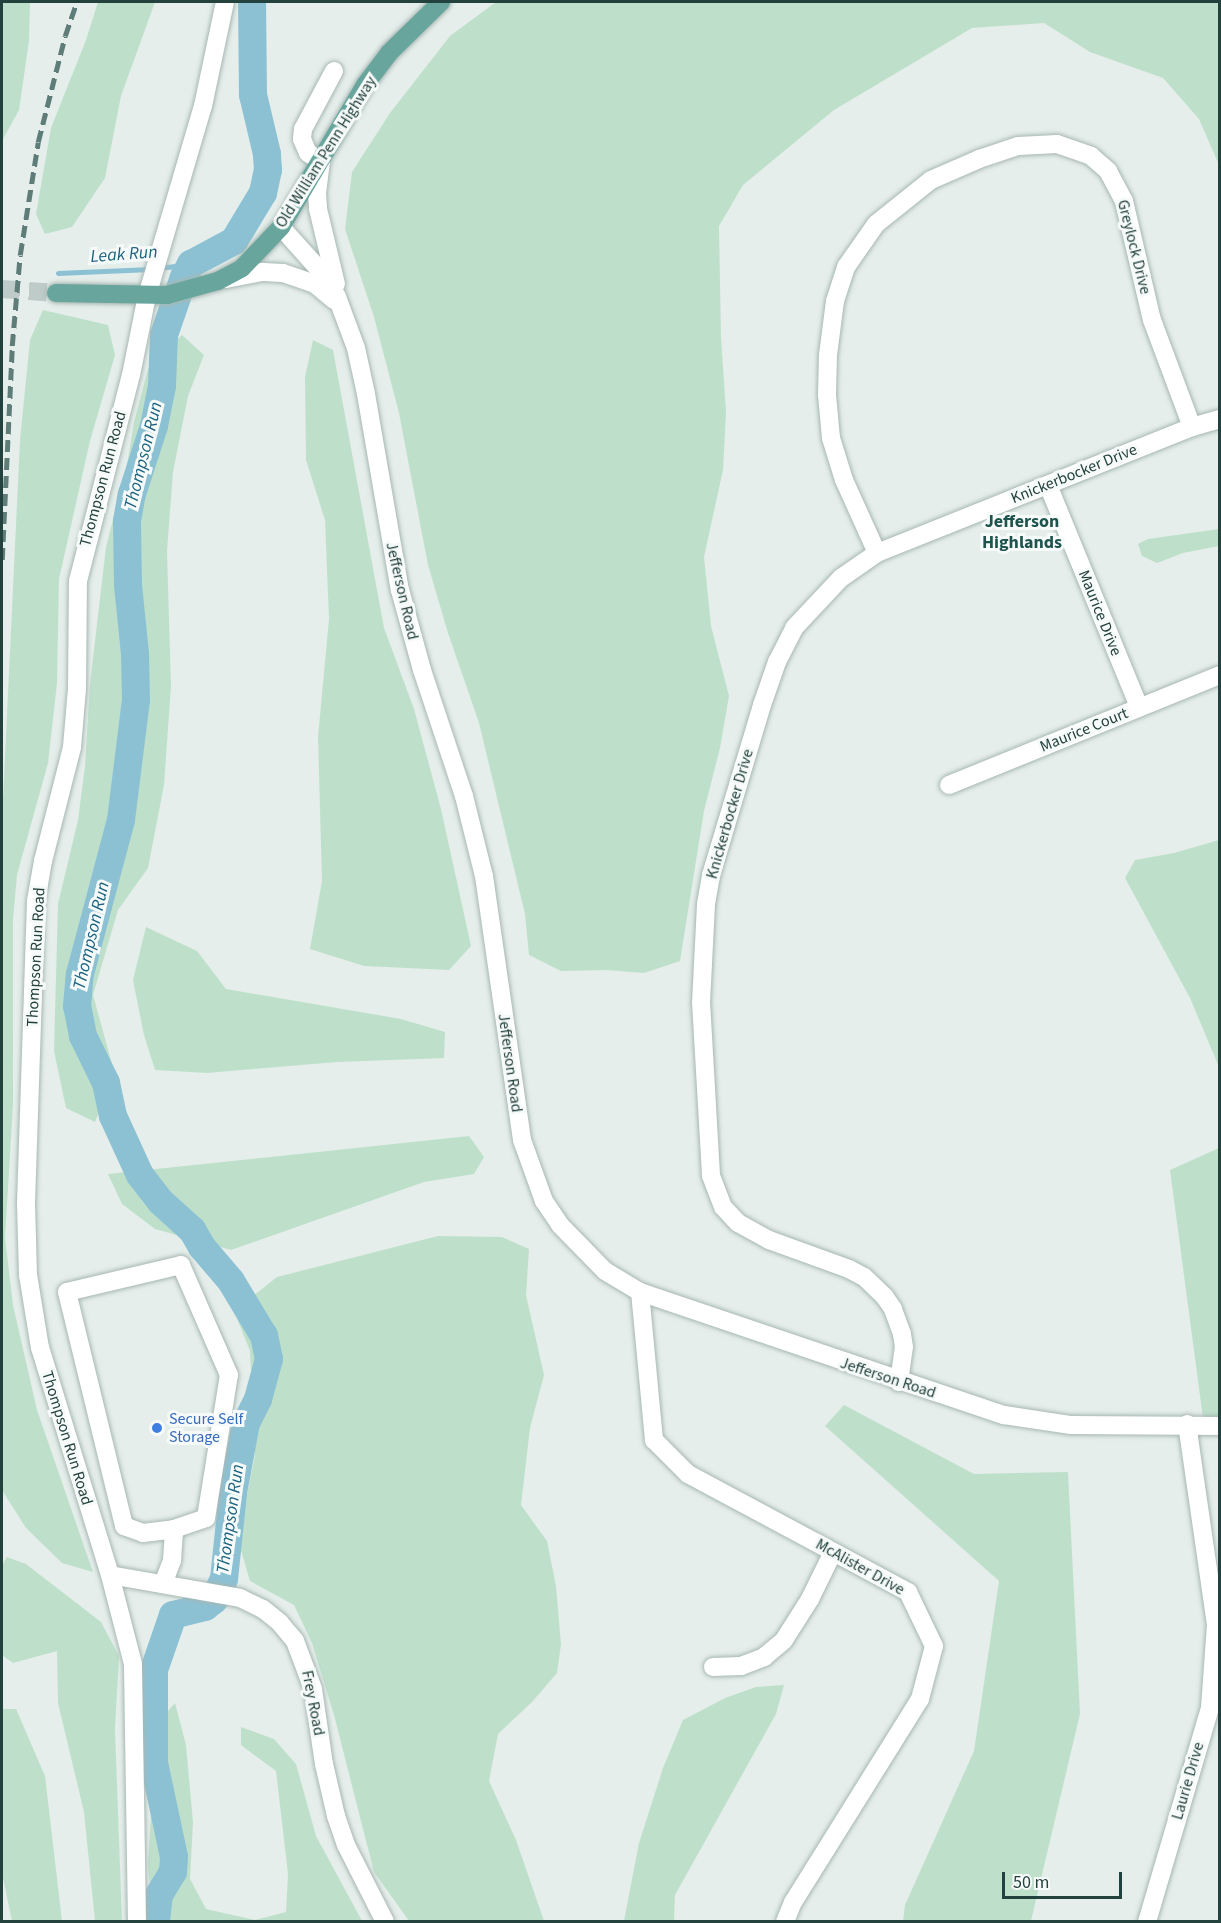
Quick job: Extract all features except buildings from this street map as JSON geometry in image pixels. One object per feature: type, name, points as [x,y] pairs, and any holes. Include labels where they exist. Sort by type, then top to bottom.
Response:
[{"type":"main road","name":"Old William Penn Highway","points":[[56,293],[149,291],[167,295],[218,281],[242,268],[281,227],[365,85],[389,53],[441,2]]},
{"type":"street","name":"Thompson Run Road","points":[[137,1922],[133,1664],[110,1575],[40,1348],[28,1275],[26,1203],[36,901],[43,861],[72,747],[77,688],[78,581],[131,375],[149,291],[203,106],[225,2]]},
{"type":"street","points":[[334,71],[303,129],[304,147],[308,153],[321,161],[317,194],[318,208],[342,309]]},
{"type":"street","name":"Greylock Drive","points":[[877,553],[844,480],[831,438],[827,395],[828,355],[834,301],[854,253],[876,224],[924,184],[979,159],[1018,146],[1058,144],[1091,156],[1108,171],[1124,201],[1152,320],[1192,427]]},
{"type":"street","name":"Jefferson Road","points":[[281,227],[325,276],[342,309],[356,348],[400,590],[422,670],[464,796],[484,876],[516,1106],[532,1174],[549,1209],[582,1250],[605,1271],[640,1292],[899,1382],[1004,1415],[1038,1421],[1083,1425],[1220,1426]]},
{"type":"street","points":[[218,281],[263,272],[284,273],[315,284],[342,309]]},
{"type":"street","name":"Knickerbocker Drive","points":[[899,1382],[904,1347],[902,1334],[893,1309],[874,1286],[849,1269],[751,1231],[729,1215],[718,1197],[711,1175],[700,1003],[702,949],[711,875],[777,662],[794,628],[816,602],[841,578],[877,553],[1192,427],[1220,419]]},
{"type":"street","name":"Maurice Drive","points":[[1048,484],[1139,707]]},
{"type":"street","name":"Maurice Court","points":[[949,786],[1220,675]]},
{"type":"street","points":[[181,1265],[229,1375],[206,1518],[174,1529],[143,1533],[124,1526],[67,1292],[181,1265]]},
{"type":"street","name":"McAlister Drive","points":[[640,1292],[654,1440],[688,1473],[908,1592],[933,1646],[920,1699],[793,1902],[784,1922]]},
{"type":"street","name":"Laurie Drive","points":[[1147,1922],[1210,1708],[1216,1625],[1187,1424]]},
{"type":"street","points":[[163,1584],[172,1560],[174,1529]]},
{"type":"street","points":[[713,1667],[741,1666],[764,1657],[784,1641],[810,1599],[833,1552]]},
{"type":"street","name":"Frey Road","points":[[110,1575],[240,1598],[280,1623],[295,1641],[306,1665],[313,1689],[324,1764],[336,1816],[346,1845],[385,1922]]},
{"type":"green space","points":[[2,2],[30,2],[29,41],[19,110],[2,141]]},
{"type":"green space","points":[[98,2],[155,2],[121,96],[105,178],[72,227],[45,234],[36,214],[51,128],[86,40]]},
{"type":"green space","points":[[496,2],[1219,2],[1219,165],[1199,119],[1163,78],[1090,52],[1044,23],[972,28],[834,110],[743,185],[719,226],[721,337],[726,412],[723,470],[704,557],[711,626],[729,696],[720,748],[704,811],[680,961],[644,973],[606,970],[561,971],[529,955],[525,914],[479,723],[448,633],[428,565],[399,413],[374,317],[345,229],[352,172],[390,113],[450,36]]},
{"type":"green space","points":[[43,310],[108,325],[115,355],[90,441],[59,579],[57,683],[48,763],[17,875],[13,920],[13,1105],[5,1238],[13,1305],[37,1410],[93,1572],[62,1563],[26,1528],[2,1490],[2,820],[20,440],[30,340]]},
{"type":"green space","points":[[182,335],[204,355],[188,396],[173,472],[167,551],[171,686],[164,785],[148,868],[118,910],[93,995],[115,1075],[95,1122],[66,1108],[54,1051],[58,904],[78,820],[85,766],[90,684],[106,547],[148,369]]},
{"type":"green space","points":[[313,340],[333,350],[384,628],[414,709],[441,809],[471,946],[449,970],[364,966],[310,949],[322,881],[318,737],[329,619],[325,520],[306,460],[305,377]]},
{"type":"green space","points":[[1219,529],[1219,546],[1183,553],[1157,563],[1142,556],[1138,544],[1148,539]]},
{"type":"green space","points":[[1220,840],[1219,1067],[1190,998],[1125,878],[1135,860],[1174,853]]},
{"type":"green space","points":[[146,927],[197,951],[226,989],[401,1019],[445,1032],[444,1058],[337,1062],[207,1073],[155,1070],[144,1035],[133,980]]},
{"type":"green space","points":[[469,1136],[484,1157],[474,1174],[424,1182],[231,1250],[155,1229],[122,1204],[108,1174]]},
{"type":"green space","points":[[1219,1148],[1219,1419],[1203,1418],[1170,1170]]},
{"type":"green space","points":[[438,1236],[502,1237],[529,1249],[526,1295],[544,1375],[530,1428],[521,1505],[547,1541],[556,1586],[561,1644],[557,1673],[532,1702],[498,1734],[489,1781],[516,1840],[544,1921],[409,1921],[374,1872],[334,1715],[312,1643],[294,1605],[250,1581],[238,1540],[255,1455],[250,1351],[234,1311],[277,1277]]},
{"type":"green space","points":[[844,1405],[974,1474],[1068,1472],[1080,1714],[1031,1921],[903,1921],[905,1905],[974,1751],[999,1581],[825,1426]]},
{"type":"green space","points":[[7,1557],[26,1564],[101,1622],[119,1656],[115,1729],[122,1921],[95,1921],[84,1812],[58,1703],[57,1651],[13,1663],[2,1655],[2,1565]]},
{"type":"green space","points":[[784,1685],[776,1714],[675,1895],[674,1921],[624,1921],[639,1843],[663,1768],[683,1720],[725,1698],[756,1687]]},
{"type":"green space","points":[[175,1703],[186,1745],[193,1822],[190,1879],[206,1909],[255,1920],[286,1912],[288,1874],[276,1771],[241,1745],[241,1727],[274,1739],[296,1764],[316,1836],[362,1921],[153,1921],[148,1865],[151,1815],[166,1713]]},
{"type":"green space","points":[[2,1709],[16,1709],[45,1776],[62,1921],[12,1921],[2,1873]]},
{"type":"waterway","name":"Thompson Run","points":[[156,1922],[159,1895],[173,1872],[174,1857],[154,1763],[154,1670],[173,1615],[205,1607],[214,1600],[224,1579],[233,1493],[246,1423],[258,1399],[269,1359],[264,1336],[231,1281],[202,1247],[192,1230],[161,1202],[140,1175],[113,1116],[106,1083],[83,1036],[77,1006],[80,974],[121,820],[136,700],[135,654],[128,585],[127,521],[132,494],[154,426],[162,386],[164,335],[184,277],[191,264],[234,241],[263,193],[268,170],[267,154],[253,95],[252,2]]},
{"type":"waterway","name":"Leak Run","points":[[159,268],[191,264]]},
{"type":"waterway","name":"Leak Run","points":[[58,273],[151,269]]},
{"type":"tunnel","points":[[2,289],[56,293]]},
{"type":"railway","points":[[2,560],[12,346],[20,255],[38,142],[65,36],[77,2]]},
{"type":"place","name":"Secure Self Storage","points":[[157,1428]]},
{"type":"district","name":"Jefferson Highlands","points":[[1022,533]]}]
